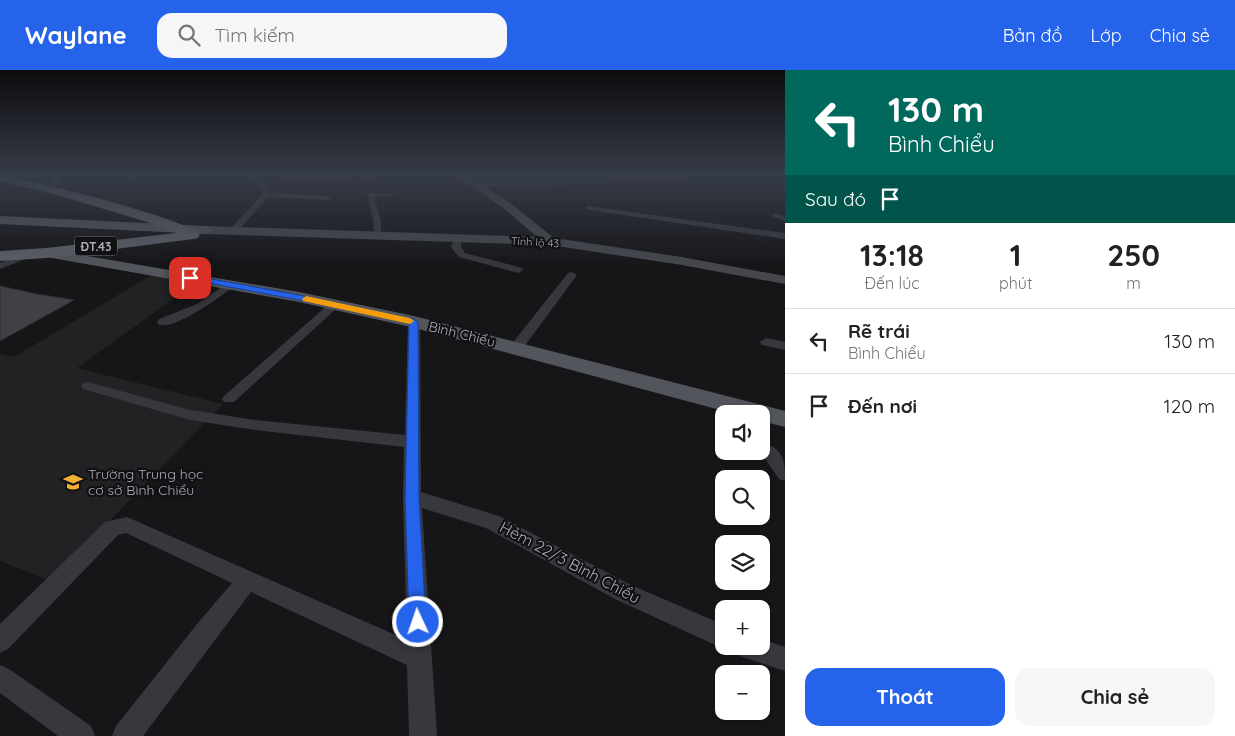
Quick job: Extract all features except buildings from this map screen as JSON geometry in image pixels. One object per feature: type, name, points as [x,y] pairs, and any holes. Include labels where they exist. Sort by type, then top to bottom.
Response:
[{"type":"highway","points":[[91,205],[185,231]]},
{"type":"highway","points":[[106,205],[185,231]]},
{"type":"highway","name":"ĐT.43","points":[[90,253],[131,237],[185,231]]},
{"type":"highway","points":[[0,256],[38,253]]},
{"type":"main road","points":[[506,205],[550,241]]},
{"type":"main road","name":"Tỉnh lộ 43","points":[[0,220],[263,237],[282,234]]},
{"type":"main road","name":"ĐT.43","points":[[0,226],[131,237]]},
{"type":"main road","name":"Tỉnh lộ 43","points":[[185,231],[550,241],[682,261],[785,280]]},
{"type":"main road","name":"Bình Chiểu","points":[[38,253],[90,253],[414,322],[785,419]]},
{"type":"street","points":[[233,231],[257,205]]},
{"type":"street","points":[[373,205],[377,220],[378,236]]},
{"type":"street","points":[[590,208],[785,236]]},
{"type":"street","points":[[776,215],[785,219]]},
{"type":"street","points":[[458,239],[456,247],[462,255],[518,270]]},
{"type":"street","points":[[0,266],[38,253]]},
{"type":"street","points":[[516,348],[572,275]]},
{"type":"street","points":[[163,322],[201,306],[229,284]]},
{"type":"street","points":[[229,399],[334,305]]},
{"type":"street","points":[[414,322],[412,497],[423,736]]},
{"type":"street","points":[[766,342],[785,346]]},
{"type":"street","points":[[88,386],[190,414],[255,425],[413,442]]},
{"type":"street","points":[[770,455],[785,474]]},
{"type":"street","name":"Hẻm 22/3 Bình Chiểu","points":[[412,497],[492,522],[623,592],[715,633]]},
{"type":"street","points":[[0,641],[112,528],[127,526],[419,658]]},
{"type":"street","points":[[126,736],[205,632],[248,580]]},
{"type":"street","points":[[770,654],[785,659]]},
{"type":"street","points":[[0,678],[81,736]]},
{"type":"shaded area","name":"Trường Trung học cơ sở Bình Chiểu","points":[[155,273],[198,281],[77,368],[223,404],[51,581],[0,561],[0,354],[14,357]]},
{"type":"slow traffic","points":[[306,299],[410,321]]},
{"type":"place","name":"Trường Trung học cơ sở Bình Chiểu","points":[[73,482]]},
{"type":"route","points":[[190,278],[299,297],[414,322],[412,497],[418,622]]}]
